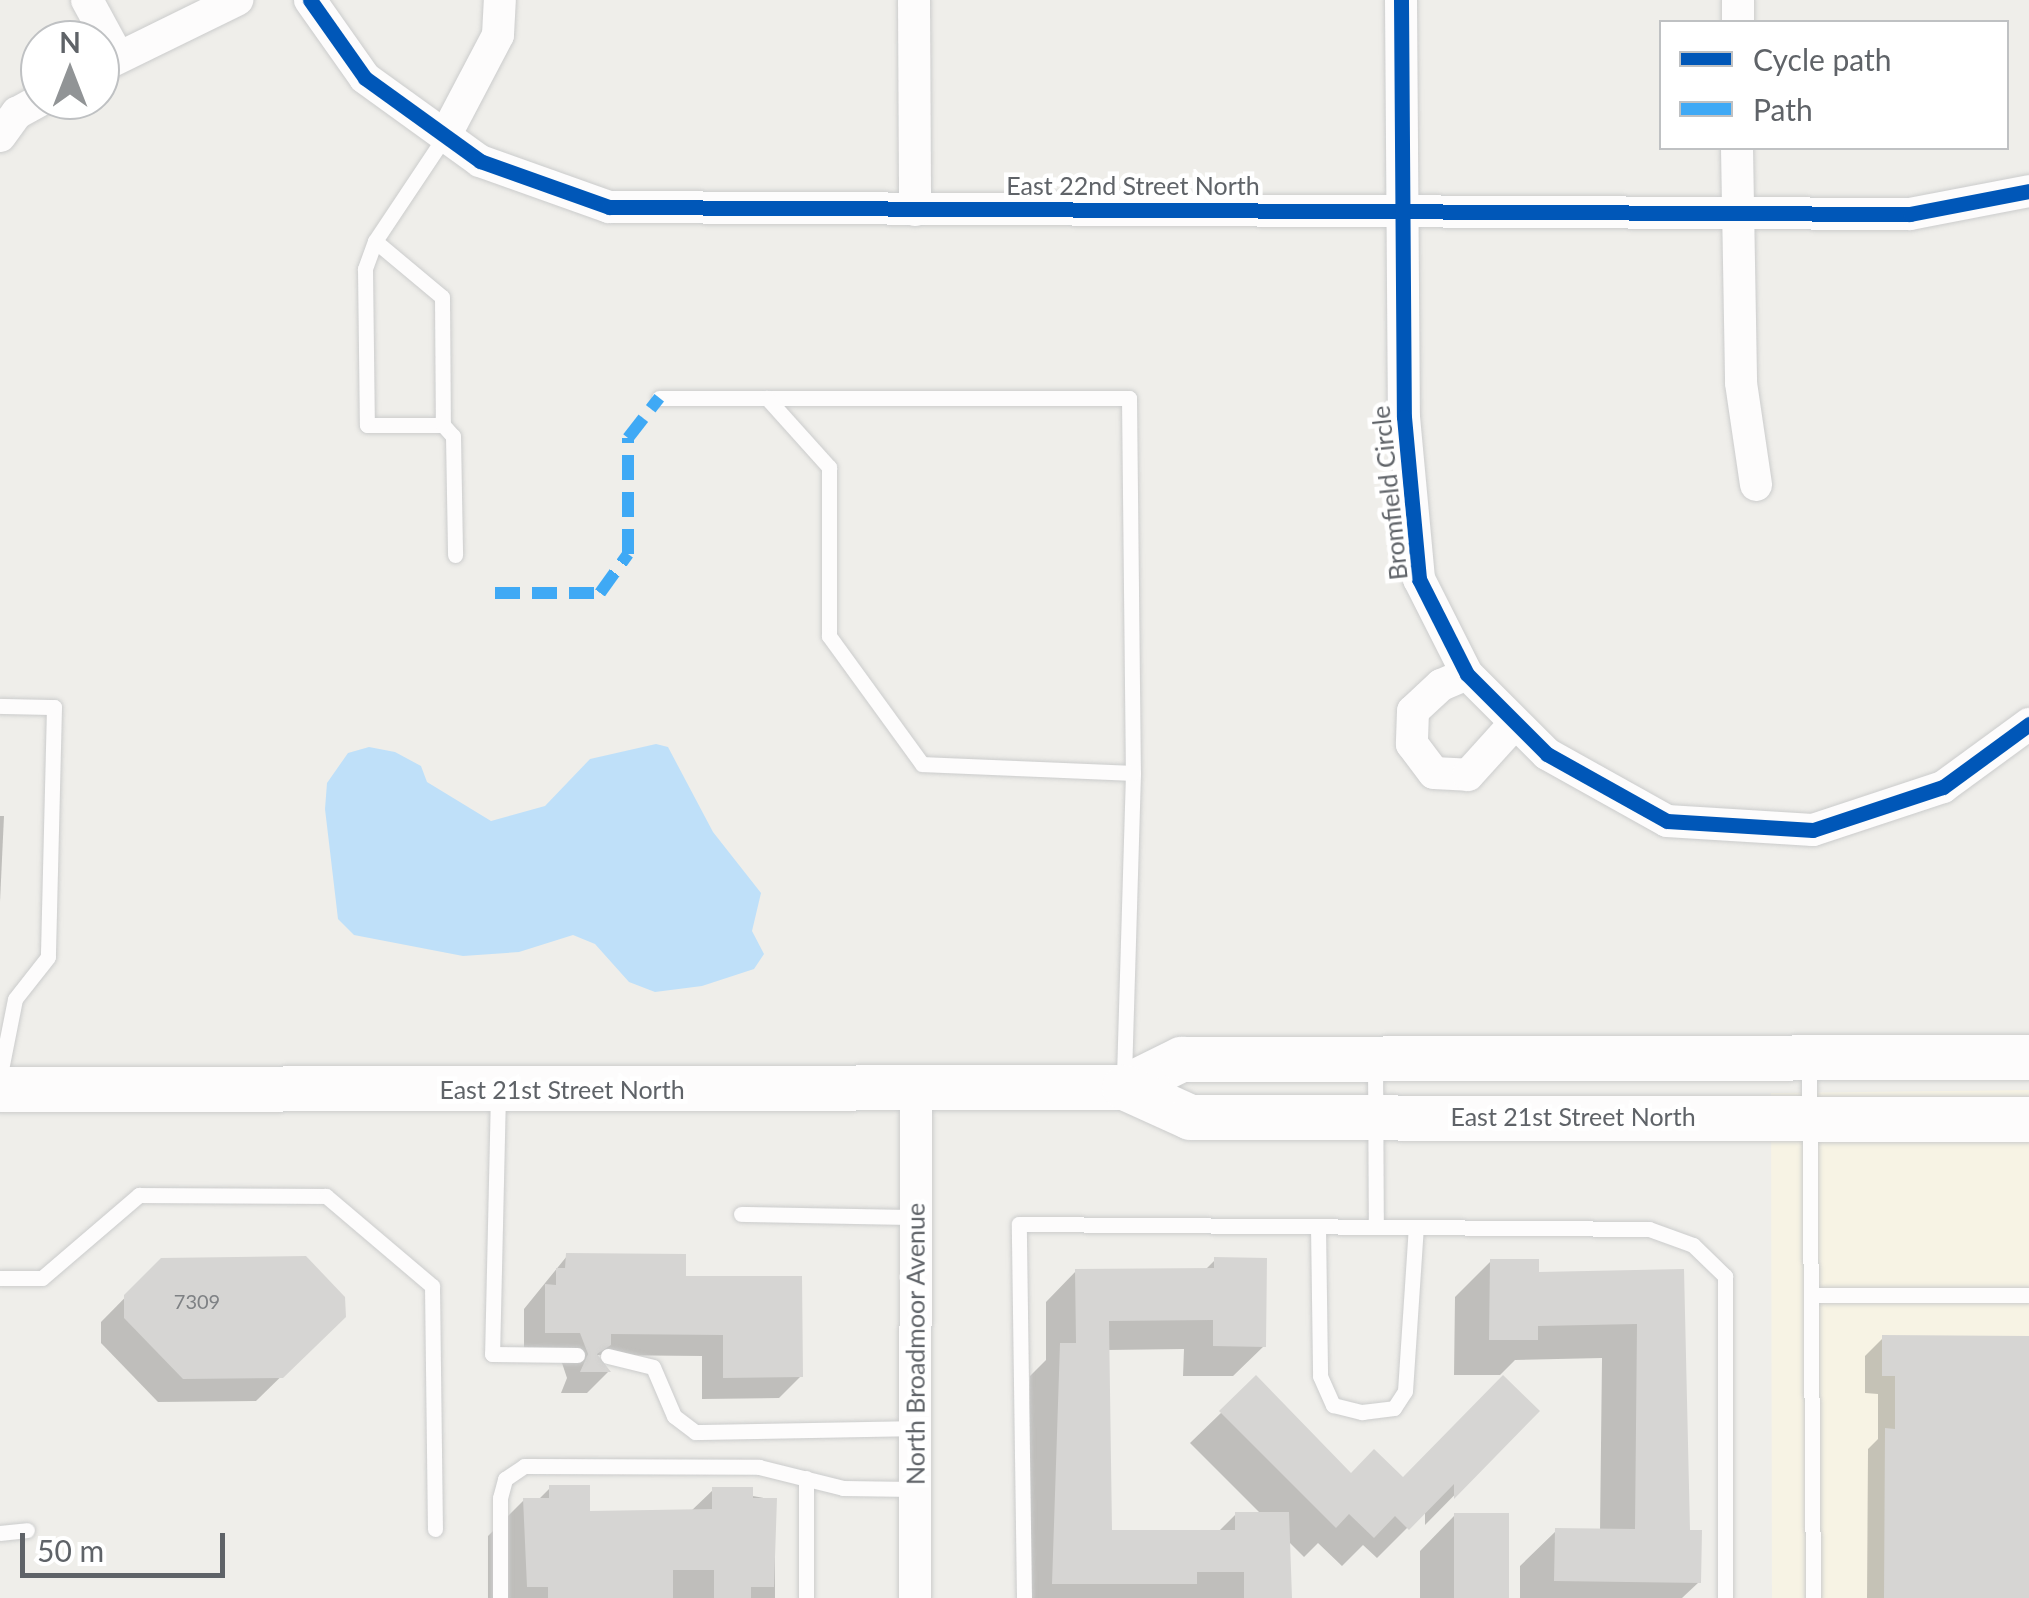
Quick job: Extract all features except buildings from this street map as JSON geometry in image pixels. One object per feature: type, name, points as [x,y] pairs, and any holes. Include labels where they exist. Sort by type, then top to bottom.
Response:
[{"type":"main road","name":"East 21st Street North","points":[[1124,1087],[1181,1059],[2029,1056]]},
{"type":"main road","name":"East 21st Street North","points":[[0,1089],[1124,1087],[1190,1117],[2029,1119]]},
{"type":"street","points":[[120,57],[237,0]]},
{"type":"street","name":"East 22nd Street North","points":[[310,0],[365,78],[480,161],[608,208],[1910,214],[2029,191]]},
{"type":"street","points":[[445,136],[498,35],[500,0]]},
{"type":"street","points":[[914,0],[914,210]]},
{"type":"street","name":"Bromfield Circle","points":[[1401,0],[1404,417],[1419,579],[1468,674],[1548,754],[1667,821],[1813,830],[1943,787],[2029,724]]},
{"type":"street","points":[[0,136],[20,111]]},
{"type":"street","points":[[1737,150],[1741,382],[1756,485]]},
{"type":"street","points":[[1468,674],[1441,685],[1414,711],[1412,744],[1434,773],[1468,775],[1515,723]]},
{"type":"street","name":"North Broadmoor Avenue","points":[[915,1598],[916,1090]]},
{"type":"lane","points":[[443,424],[367,426],[365,268],[375,241],[445,136]]},
{"type":"lane","points":[[375,241],[442,297],[443,424],[453,436],[455,555]]},
{"type":"lane","points":[[658,398],[1130,398],[1133,773],[1124,1087]]},
{"type":"lane","points":[[767,398],[829,466],[830,636],[922,764],[1133,773]]},
{"type":"lane","points":[[0,706],[54,707],[54,725],[48,957],[15,999],[0,1076]]},
{"type":"lane","points":[[1809,1058],[1813,1598]]},
{"type":"lane","points":[[1375,1059],[1376,1226]]},
{"type":"lane","points":[[498,1089],[492,1354],[577,1355]]},
{"type":"lane","points":[[0,1278],[42,1278],[139,1195],[326,1196],[432,1286],[435,1529]]},
{"type":"lane","points":[[741,1214],[915,1217]]},
{"type":"lane","points":[[1024,1598],[1019,1224],[1648,1228],[1715,1260],[1725,1276],[1725,1598]]},
{"type":"lane","points":[[1318,1226],[1320,1376],[1333,1405],[1362,1412],[1394,1408],[1406,1391],[1416,1227]]},
{"type":"lane","points":[[1812,1295],[2029,1295]]},
{"type":"lane","points":[[608,1356],[654,1367],[674,1416],[696,1432],[914,1428]]},
{"type":"lane","points":[[500,1598],[500,1498],[512,1471],[716,1465],[782,1469],[843,1488],[914,1488]]},
{"type":"lane","points":[[806,1478],[806,1598]]},
{"type":"lane","points":[[0,1533],[27,1530]]},
{"type":"shaded area","points":[[2029,1090],[2029,1598],[1772,1598],[1771,1093]]},
{"type":"water","points":[[656,744],[668,747],[713,832],[761,893],[752,931],[764,954],[754,969],[702,986],[655,992],[629,982],[595,944],[573,935],[519,952],[463,956],[354,935],[338,919],[325,809],[327,783],[348,753],[369,747],[395,752],[421,766],[427,782],[491,821],[545,806],[590,759]]},
{"type":"marked path","points":[[495,593],[600,593],[628,554],[628,438],[659,398]]},
{"type":"cycle path","points":[[310,0],[365,78],[480,161],[609,207],[1910,214],[2029,191]]},
{"type":"cycle path","points":[[1401,0],[1404,417],[1419,579],[1467,674],[1547,754],[1667,821],[1813,830],[1943,787],[2029,724]]}]
